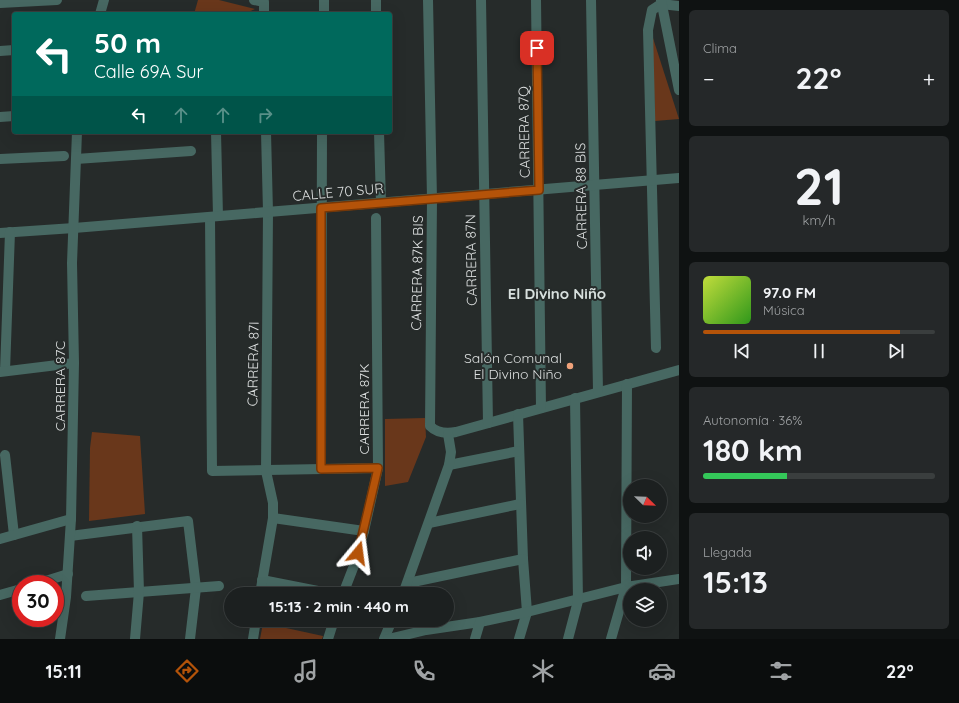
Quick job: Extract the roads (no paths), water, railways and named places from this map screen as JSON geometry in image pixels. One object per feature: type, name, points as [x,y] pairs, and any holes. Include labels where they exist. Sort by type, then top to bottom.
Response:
[{"type":"street","points":[[0,3],[57,0]]},
{"type":"street","points":[[101,12],[104,0]]},
{"type":"street","points":[[324,0],[324,12]]},
{"type":"street","points":[[376,0],[376,12]]},
{"type":"street","name":"CARRERA 87K BIS","points":[[428,0],[432,199],[430,426],[436,431],[448,434]]},
{"type":"street","name":"CARRERA 87N","points":[[481,0],[488,423]]},
{"type":"street","name":"CARRERA 87Q","points":[[536,0],[541,408]]},
{"type":"street","name":"CARRERA 88 BIS","points":[[591,0],[598,391]]},
{"type":"street","points":[[259,1],[263,12]]},
{"type":"street","points":[[661,2],[679,6]]},
{"type":"street","points":[[661,2],[676,59],[679,90]]},
{"type":"street","points":[[656,348],[648,30],[652,10],[661,2]]},
{"type":"street","points":[[0,51],[12,50]]},
{"type":"street","points":[[0,117],[12,116]]},
{"type":"street","name":"CARRERA 87C","points":[[60,639],[68,574],[71,519],[74,363],[72,263],[77,134]]},
{"type":"street","points":[[216,134],[212,471],[378,468]]},
{"type":"street","name":"CARRERA 87I","points":[[261,587],[273,518],[273,503],[266,470],[268,212],[266,134]]},
{"type":"street","points":[[321,469],[322,134]]},
{"type":"street","points":[[379,134],[381,203]]},
{"type":"street","points":[[76,159],[191,151]]},
{"type":"street","points":[[0,160],[64,156]]},
{"type":"street","name":"CALLE 70 SUR","points":[[5,232],[214,217],[679,178]]},
{"type":"street","name":"CARRERA 87K","points":[[346,587],[355,563],[364,531],[378,468],[376,218]]},
{"type":"street","points":[[5,232],[3,371],[74,363]]},
{"type":"street","points":[[407,587],[449,465],[451,452],[448,434],[598,391],[679,370]]},
{"type":"street","points":[[626,583],[627,384]]},
{"type":"street","points":[[568,639],[578,600],[575,398]]},
{"type":"street","points":[[518,414],[520,504],[527,612],[519,639]]},
{"type":"street","points":[[449,465],[519,451]]},
{"type":"street","points":[[5,454],[4,483],[14,535]]},
{"type":"street","points":[[429,523],[520,504]]},
{"type":"street","points":[[273,518],[364,531]]},
{"type":"street","points":[[0,539],[71,519]]},
{"type":"street","points":[[70,536],[137,526],[188,521],[196,588],[190,639]]},
{"type":"street","points":[[135,639],[139,592],[137,526]]},
{"type":"street","points":[[408,583],[523,559]]},
{"type":"street","points":[[64,575],[68,574]]},
{"type":"street","points":[[652,583],[679,579]]},
{"type":"street","points":[[262,580],[298,587]]},
{"type":"street","points":[[86,596],[219,586]]},
{"type":"street","points":[[388,639],[426,630],[480,622],[527,612],[623,588]]},
{"type":"street","points":[[0,595],[12,592]]},
{"type":"street","points":[[612,639],[623,598]]},
{"type":"street","points":[[475,639],[480,622]]},
{"type":"street","points":[[253,639],[255,627]]},
{"type":"street","points":[[328,639],[332,627]]},
{"type":"street","points":[[384,639],[389,627]]},
{"type":"place","name":"Salón Comunal El Divino Niño","points":[[570,366]]},
{"type":"district","name":"El Divino Niño","points":[[557,293]]}]
